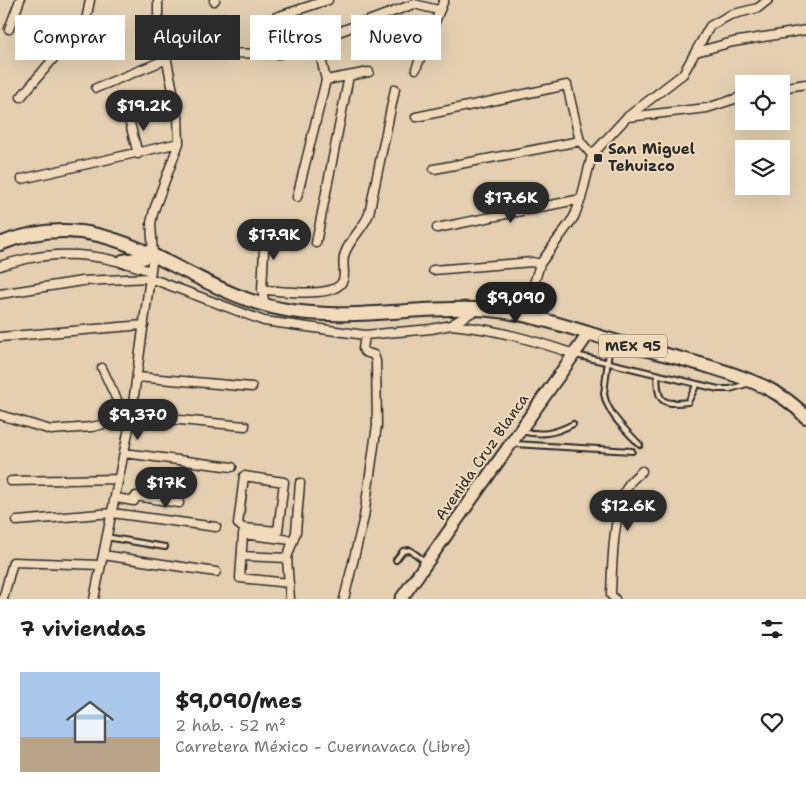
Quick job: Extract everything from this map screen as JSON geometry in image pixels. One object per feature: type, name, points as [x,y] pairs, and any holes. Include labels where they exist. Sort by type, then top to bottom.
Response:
[{"type":"main road","name":"MEX 95","points":[[0,244],[33,234],[61,230],[105,236],[150,254],[207,283],[265,305],[318,314],[477,309],[529,317],[667,355],[752,382],[784,398],[806,418]]},
{"type":"main road","points":[[123,261],[143,258],[150,254]]},
{"type":"main road","name":"Avenida Cruz Blanca","points":[[401,599],[589,333]]},
{"type":"street","points":[[8,29],[20,0]]},
{"type":"street","points":[[21,97],[86,20],[90,0]]},
{"type":"street","points":[[158,0],[158,15]]},
{"type":"street","points":[[282,15],[328,0]]},
{"type":"street","points":[[416,69],[438,10],[444,0]]},
{"type":"street","points":[[529,317],[533,287],[540,264],[574,217],[582,199],[592,155],[626,118],[683,74],[696,52],[703,35],[710,26],[730,15],[758,8],[768,0]]},
{"type":"street","points":[[341,32],[414,4],[438,10]]},
{"type":"street","points":[[696,52],[733,42],[806,30]]},
{"type":"street","points":[[94,599],[116,498],[128,419],[137,377],[150,274],[151,229],[154,210],[178,143],[178,116],[165,60],[96,88]]},
{"type":"street","points":[[297,197],[326,80],[321,60]]},
{"type":"street","points":[[326,80],[369,72]]},
{"type":"street","points":[[316,244],[349,76]]},
{"type":"street","points":[[790,87],[806,84]]},
{"type":"street","points":[[416,117],[567,85],[580,141],[592,155]]},
{"type":"street","points":[[262,290],[327,293],[338,288],[343,279],[342,264],[345,253],[364,227],[369,214],[395,89]]},
{"type":"street","points":[[626,118],[707,108],[735,99]]},
{"type":"street","points":[[128,116],[138,154]]},
{"type":"street","points":[[434,169],[580,141]]},
{"type":"street","points":[[22,179],[138,154],[178,143]]},
{"type":"street","points":[[437,228],[582,199]]},
{"type":"street","points":[[265,231],[262,290],[265,305]]},
{"type":"street","points":[[0,266],[51,254],[89,254],[123,261],[150,274],[264,320],[365,335],[431,329],[451,325],[487,328],[574,354]]},
{"type":"street","points":[[433,270],[532,262],[540,264]]},
{"type":"street","points":[[0,294],[82,281],[150,274]]},
{"type":"street","points":[[451,325],[477,309]]},
{"type":"street","points":[[0,337],[144,325]]},
{"type":"street","points":[[344,599],[364,517],[377,425],[376,360],[374,354],[365,352],[363,348],[365,335]]},
{"type":"street","points":[[102,368],[128,419]]},
{"type":"street","points":[[137,377],[252,387]]},
{"type":"street","points":[[0,415],[52,430],[92,427],[136,416],[245,426]]},
{"type":"street","points":[[124,454],[232,467]]},
{"type":"street","points":[[615,599],[611,595],[613,558],[621,502],[629,483],[642,471]]},
{"type":"street","points":[[277,535],[284,482],[244,476],[238,524],[243,528],[291,540]]},
{"type":"street","points":[[11,481],[118,479]]},
{"type":"street","points":[[290,599],[287,558],[291,540],[296,532],[300,482]]},
{"type":"street","points":[[116,498],[134,501],[136,496],[179,503]]},
{"type":"street","points":[[17,521],[112,513],[216,527]]},
{"type":"street","points":[[277,535],[243,534],[240,578],[288,582]]},
{"type":"street","points":[[103,555],[216,572]]},
{"type":"street","points":[[242,556],[287,558]]},
{"type":"street","points":[[3,599],[13,562],[101,565]]},
{"type":"lane","points":[[611,340],[604,394],[605,401],[609,411],[640,445]]},
{"type":"lane","points":[[574,354],[718,389],[730,389],[752,382]]},
{"type":"lane","points":[[657,374],[658,396],[662,400],[675,404],[688,402],[697,384]]},
{"type":"lane","points":[[519,431],[538,435],[550,434],[573,424]]},
{"type":"lane","points":[[509,444],[632,451]]},
{"type":"lane","points":[[106,537],[165,547]]},
{"type":"lane","points":[[396,560],[403,551],[410,550],[427,563]]},
{"type":"place","name":"San Miguel Tehuizco","points":[[598,158]]}]
